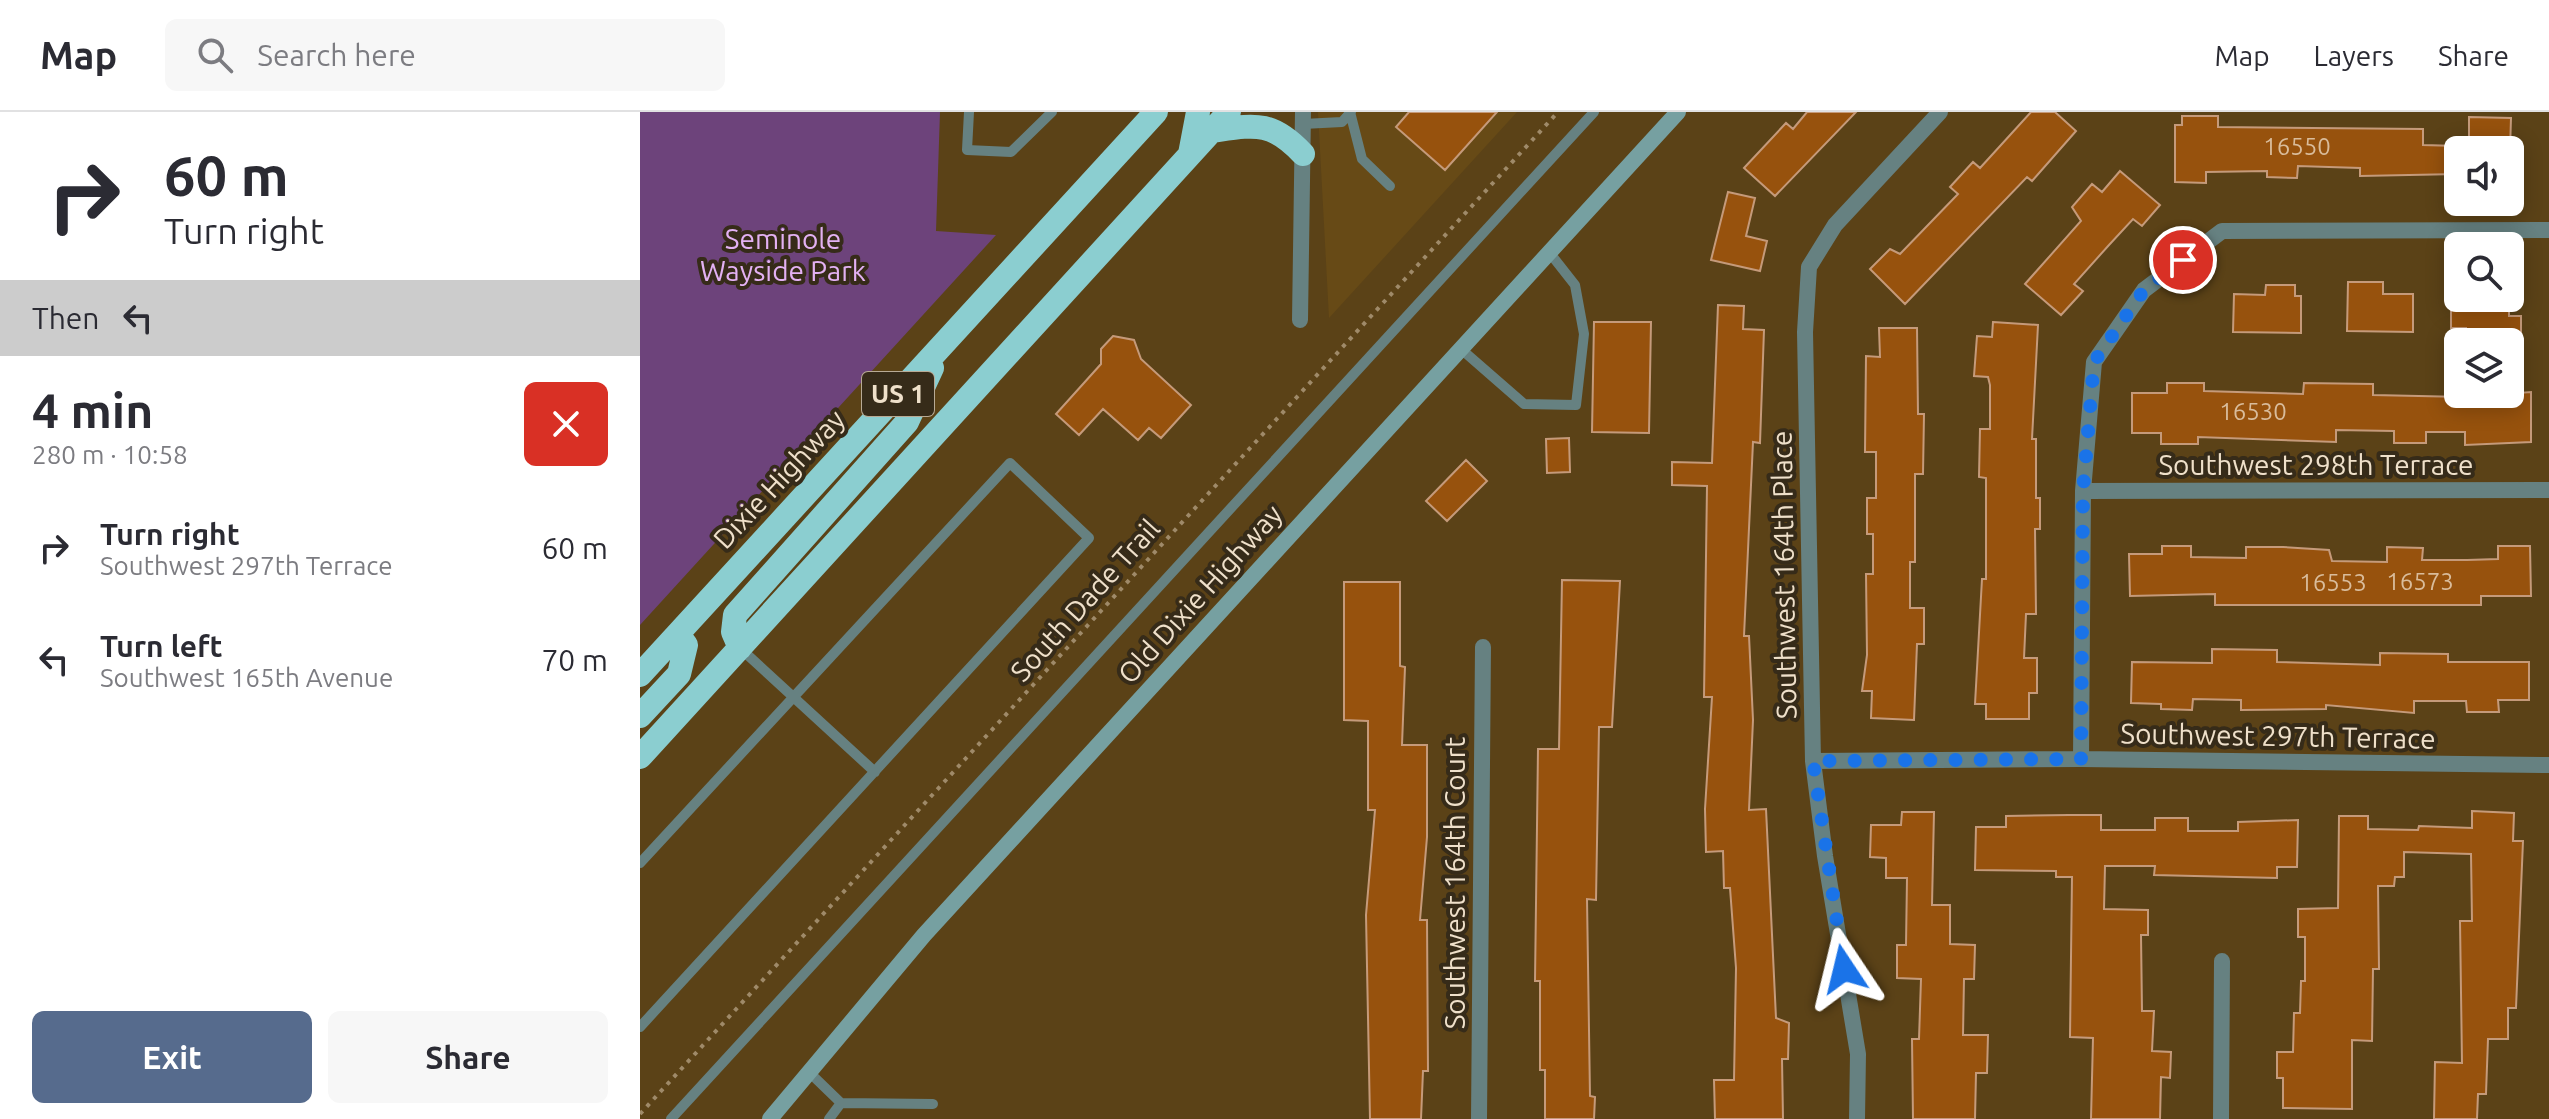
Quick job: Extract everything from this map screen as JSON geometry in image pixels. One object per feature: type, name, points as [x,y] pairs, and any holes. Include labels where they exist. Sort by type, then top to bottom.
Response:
[{"type":"highway","name":"Dixie Highway","points":[[640,675],[1156,112]]},
{"type":"highway","points":[[1205,121],[1229,112]]},
{"type":"highway","points":[[1205,121],[1276,130],[1303,154]]},
{"type":"highway","name":"US 1","points":[[640,757],[1190,154],[1205,121]]},
{"type":"highway","points":[[740,648],[733,632],[735,615],[907,422],[944,344]]},
{"type":"highway","points":[[640,716],[679,674],[686,645],[678,634]]},
{"type":"street","name":"Old Dixie Highway","points":[[770,1119],[811,1074],[924,935],[1678,112]]},
{"type":"street","name":"Southwest 164th Place","points":[[1857,1119],[1858,1054],[1825,856],[1813,761],[1805,332],[1809,267],[1835,225],[1940,112]]},
{"type":"street","points":[[1300,320],[1303,118]]},
{"type":"street","points":[[2081,759],[2083,491],[2094,362],[2144,290],[2222,231],[2549,230]]},
{"type":"street","name":"Southwest 298th Terrace","points":[[2083,491],[2549,490]]},
{"type":"street","name":"Southwest 164th Court","points":[[1479,1119],[1483,647]]},
{"type":"street","name":"Southwest 297th Terrace","points":[[1813,761],[2081,759],[2549,765]]},
{"type":"street","points":[[2221,1119],[2222,961]]},
{"type":"lane","points":[[969,112],[967,150],[1011,152],[1052,112]]},
{"type":"lane","points":[[1303,118],[1342,122],[1350,112]]},
{"type":"lane","points":[[1350,112],[1362,159],[1390,186]]},
{"type":"lane","points":[[671,1119],[1594,112]]},
{"type":"lane","points":[[1461,349],[1524,404],[1576,405],[1584,334],[1575,285],[1549,252]]},
{"type":"lane","points":[[640,863],[1010,463],[1089,538],[640,1027]]},
{"type":"lane","points":[[740,648],[875,772]]},
{"type":"lane","points":[[811,1074],[841,1103],[933,1104]]},
{"type":"lane","points":[[829,1119],[841,1103]]},
{"type":"path","name":"South Dade Trail","points":[[640,1114],[1558,112]]},
{"type":"shaded area","points":[[1318,112],[1517,112],[1329,318]]},
{"type":"green space","name":"Seminole Wayside Park","points":[[640,112],[940,112],[936,231],[996,235],[640,625]]},
{"type":"building","points":[[1409,112],[1497,112],[1445,170],[1396,127]]},
{"type":"building","points":[[1807,112],[1856,112],[1775,196],[1744,168],[1786,123],[1793,129]]},
{"type":"building","points":[[2031,112],[2055,112],[2076,131],[2032,181],[2027,177],[1905,304],[1870,269],[1890,249],[1900,254],[1958,194],[1950,187],[1973,162],[1980,168]]},
{"type":"building","points":[[2182,116],[2218,116],[2218,127],[2423,129],[2423,145],[2444,146],[2444,174],[2360,176],[2360,168],[2298,166],[2297,178],[2267,177],[2267,171],[2206,172],[2206,183],[2175,182],[2175,125],[2182,125]]},
{"type":"building","points":[[2469,117],[2511,118],[2510,136],[2469,136]]},
{"type":"building","points":[[2120,171],[2160,205],[2142,226],[2133,219],[2109,245],[2074,284],[2083,291],[2061,315],[2025,284],[2081,221],[2072,207],[2092,184],[2102,192]]},
{"type":"building","points":[[1728,192],[1755,198],[1746,236],[1767,241],[1760,271],[1711,260]]},
{"type":"building","points":[[2348,282],[2383,282],[2383,294],[2413,294],[2413,332],[2347,331]]},
{"type":"building","points":[[2266,285],[2295,285],[2295,296],[2301,296],[2301,333],[2233,332],[2234,294],[2265,295]]},
{"type":"building","points":[[1718,305],[1744,306],[1743,329],[1764,330],[1760,443],[1753,442],[1744,636],[1749,636],[1753,720],[1749,810],[1766,809],[1776,1018],[1789,1023],[1788,1059],[1782,1059],[1783,1119],[1715,1119],[1714,1080],[1734,1080],[1736,968],[1730,888],[1724,888],[1723,851],[1706,852],[1705,809],[1712,697],[1704,697],[1707,486],[1672,485],[1672,462],[1712,463]]},
{"type":"building","points":[[2451,312],[2509,312],[2509,316],[2521,316],[2521,328],[2451,328]]},
{"type":"building","points":[[1594,322],[1651,322],[1649,433],[1592,432]]},
{"type":"building","points":[[1993,322],[2038,325],[2032,439],[2036,439],[2036,498],[2040,498],[2040,529],[2035,529],[2036,614],[2026,614],[2024,658],[2037,658],[2037,693],[2029,693],[2029,719],[1986,719],[1986,704],[1975,704],[1982,579],[1986,579],[1986,478],[1979,477],[1980,429],[1990,429],[1990,385],[1988,377],[1974,376],[1977,336],[1992,337]]},
{"type":"building","points":[[1879,328],[1917,328],[1918,414],[1924,414],[1923,474],[1915,474],[1915,562],[1910,562],[1910,608],[1924,608],[1924,644],[1917,644],[1914,720],[1871,718],[1872,691],[1862,691],[1867,655],[1866,574],[1873,574],[1873,534],[1867,534],[1867,498],[1876,498],[1876,452],[1865,452],[1866,356],[1880,357]]},
{"type":"building","points":[[1113,336],[1134,340],[1141,359],[1191,405],[1161,438],[1149,428],[1138,440],[1103,409],[1079,435],[1056,414],[1101,364],[1101,349]]},
{"type":"building","points":[[2167,383],[2204,383],[2204,391],[2303,394],[2304,383],[2373,384],[2373,395],[2444,397],[2444,408],[2524,408],[2524,393],[2531,392],[2531,442],[2465,445],[2465,432],[2426,432],[2426,443],[2394,443],[2394,431],[2336,430],[2336,442],[2198,437],[2198,444],[2161,444],[2161,433],[2132,433],[2132,393],[2167,393]]},
{"type":"building","points":[[1569,438],[1570,472],[1547,473],[1546,439]]},
{"type":"building","points":[[1466,460],[1487,481],[1447,521],[1426,501]]},
{"type":"building","points":[[2162,546],[2191,546],[2191,557],[2246,558],[2246,547],[2283,547],[2329,550],[2332,561],[2387,562],[2387,547],[2423,548],[2422,560],[2467,560],[2498,559],[2498,546],[2530,546],[2531,596],[2481,596],[2481,605],[2215,605],[2215,594],[2130,596],[2129,554],[2162,554]]},
{"type":"building","points":[[1562,580],[1620,581],[1612,727],[1599,727],[1596,900],[1587,899],[1590,1096],[1595,1097],[1594,1119],[1545,1119],[1545,1070],[1540,1070],[1540,981],[1535,981],[1538,749],[1559,749]]},
{"type":"building","points":[[1344,582],[1400,582],[1400,666],[1405,667],[1402,745],[1427,745],[1427,837],[1420,920],[1427,920],[1428,1071],[1423,1071],[1421,1119],[1370,1119],[1366,915],[1375,810],[1368,810],[1368,721],[1344,720]]},
{"type":"building","points":[[2212,649],[2277,650],[2277,662],[2380,665],[2380,653],[2448,654],[2448,662],[2529,662],[2529,700],[2498,700],[2499,712],[2467,712],[2466,701],[2414,701],[2414,713],[2326,705],[2326,709],[2241,710],[2241,700],[2193,699],[2192,710],[2161,709],[2161,704],[2131,703],[2132,662],[2212,663]]},
{"type":"building","points":[[2472,811],[2514,813],[2513,841],[2523,841],[2516,1008],[2508,1008],[2508,1039],[2488,1039],[2486,1094],[2478,1094],[2477,1119],[2434,1119],[2435,1062],[2462,1063],[2460,921],[2472,921],[2471,854],[2404,852],[2404,877],[2395,877],[2394,886],[2378,886],[2379,969],[2373,969],[2372,1041],[2352,1040],[2352,1109],[2283,1108],[2283,1078],[2277,1078],[2277,1052],[2293,1052],[2294,1013],[2300,1013],[2301,981],[2305,981],[2305,937],[2298,937],[2298,909],[2338,908],[2339,816],[2368,816],[2368,829],[2418,830],[2419,826],[2472,828]]},
{"type":"building","points":[[1902,812],[1934,812],[1932,905],[1950,905],[1950,944],[1975,945],[1974,979],[1964,979],[1963,1035],[1988,1035],[1987,1073],[1976,1073],[1975,1119],[1913,1119],[1912,1039],[1919,1039],[1921,979],[1897,978],[1897,945],[1906,945],[1907,878],[1886,878],[1886,858],[1870,857],[1871,825],[1901,825]]},
{"type":"building","points":[[2101,815],[2101,830],[2155,830],[2155,818],[2188,818],[2188,831],[2238,831],[2238,822],[2298,820],[2297,867],[2277,867],[2277,878],[2154,875],[2155,866],[2105,866],[2104,909],[2148,910],[2148,935],[2141,935],[2142,1011],[2154,1011],[2152,1051],[2171,1052],[2170,1078],[2161,1077],[2160,1119],[2091,1119],[2093,1038],[2070,1037],[2072,877],[2056,877],[2056,871],[1975,870],[1976,827],[2006,827],[2006,816]]},
{"type":"route","points":[[1844,969],[1813,761],[2081,759],[2083,491],[2094,362],[2144,290],[2183,260]]}]
